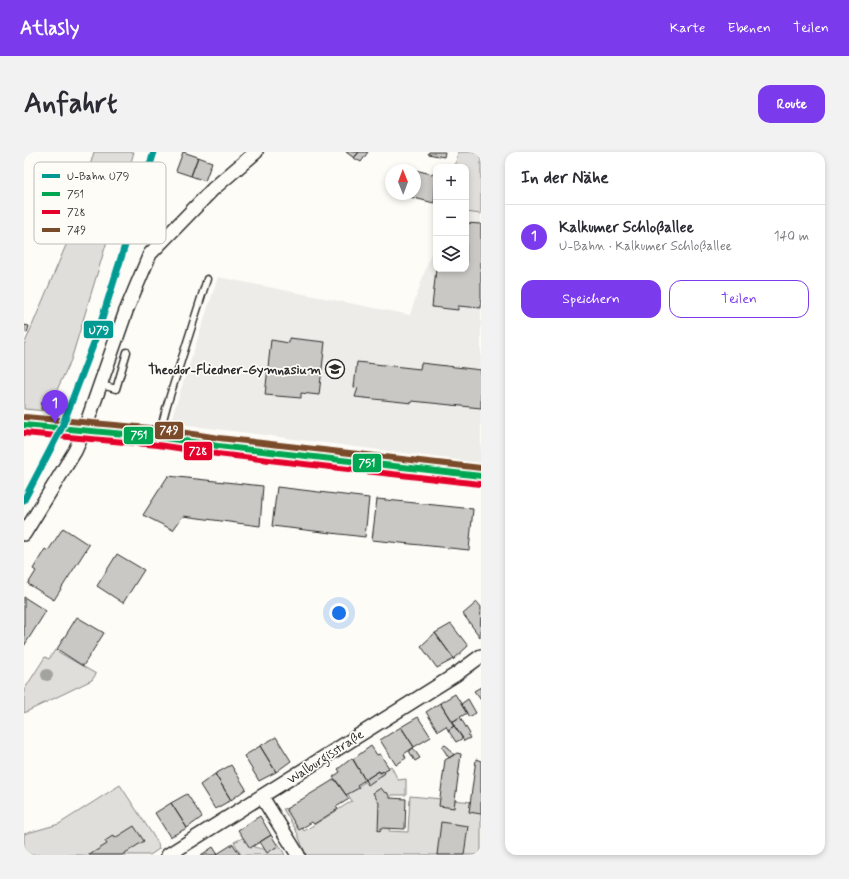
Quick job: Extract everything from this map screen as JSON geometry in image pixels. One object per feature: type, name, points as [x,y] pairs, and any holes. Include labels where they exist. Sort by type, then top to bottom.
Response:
[{"type":"main road","points":[[24,425],[159,437],[218,446],[481,476]]},
{"type":"street","points":[[166,237],[208,194],[256,152]]},
{"type":"street","points":[[24,534],[75,450],[84,431],[102,385],[126,312],[150,254],[160,244]]},
{"type":"street","name":"Walburgisstraße","points":[[168,855],[455,675],[481,656]]},
{"type":"street","points":[[262,797],[298,855]]},
{"type":"lane","points":[[159,437],[167,405],[207,279]]},
{"type":"lane","points":[[102,385],[116,389],[128,352]]},
{"type":"shaded area","points":[[94,152],[134,152],[131,162],[91,162]]},
{"type":"shaded area","points":[[458,152],[481,152],[481,214],[469,212],[469,164],[456,164]]},
{"type":"shaded area","name":"Theodor-Fliedner-Gymnasium","points":[[469,212],[481,214],[481,463],[170,423],[218,277],[410,315],[433,247],[433,272],[469,272]]},
{"type":"shaded area","points":[[66,244],[106,244],[71,360],[47,411],[24,409],[24,345]]},
{"type":"shaded area","points":[[55,650],[96,674],[92,680],[24,713],[24,690],[45,657],[49,659]]},
{"type":"shaded area","points":[[391,766],[398,780],[406,779],[406,795],[391,795],[389,831],[408,832],[410,796],[473,802],[481,789],[481,855],[306,855],[296,830],[283,809],[289,808],[304,831],[352,801],[347,793],[368,780],[370,783],[384,774],[382,771]]},
{"type":"shaded area","points":[[120,785],[158,843],[159,849],[150,855],[24,855],[24,834],[59,824]]},
{"type":"shaded area","points":[[245,837],[252,846],[266,850],[278,843],[285,855],[241,855],[234,842]]},
{"type":"building","points":[[183,152],[198,157],[191,176],[176,171]]},
{"type":"building","points":[[346,152],[359,152],[354,158]]},
{"type":"building","points":[[359,152],[368,152],[361,162],[354,158]]},
{"type":"building","points":[[429,152],[445,152],[444,157],[428,154]]},
{"type":"building","points":[[198,157],[212,162],[205,181],[191,176]]},
{"type":"building","points":[[421,171],[433,174],[433,203],[421,200]]},
{"type":"building","points":[[469,223],[481,224],[481,308],[458,306],[458,310],[432,307],[436,272],[469,272]]},
{"type":"building","points":[[24,325],[29,326],[27,333],[24,332]]},
{"type":"building","points":[[289,338],[325,342],[319,395],[301,393],[301,398],[265,395],[271,340],[289,343]]},
{"type":"building","points":[[357,362],[420,369],[421,363],[481,370],[481,408],[355,397],[358,388],[354,387]]},
{"type":"building","points":[[42,401],[46,402],[45,409],[41,409]]},
{"type":"building","points":[[168,476],[263,486],[260,526],[183,516],[173,530],[143,515]]},
{"type":"building","points":[[277,487],[369,498],[365,537],[272,526]]},
{"type":"building","points":[[377,499],[473,509],[469,550],[372,540]]},
{"type":"building","points":[[63,528],[89,545],[54,600],[28,584],[36,571],[33,569],[45,549],[48,551]]},
{"type":"building","points":[[117,554],[144,570],[123,603],[97,586]]},
{"type":"building","points":[[24,597],[46,611],[24,646]]},
{"type":"building","points":[[477,602],[481,607],[480,637],[463,614]]},
{"type":"building","points":[[77,617],[104,633],[83,666],[57,649]]},
{"type":"building","points":[[451,624],[468,646],[454,659],[435,633]]},
{"type":"building","points":[[435,633],[454,659],[437,668],[421,646]]},
{"type":"building","points":[[481,687],[481,700],[474,691]]},
{"type":"building","points":[[455,694],[467,713],[452,722],[440,703]]},
{"type":"building","points":[[468,699],[476,713],[469,717],[461,704]]},
{"type":"building","points":[[440,703],[454,726],[448,730],[446,726],[438,731],[426,712]]},
{"type":"building","points":[[418,717],[431,737],[414,747],[401,727]]},
{"type":"building","points":[[460,717],[470,734],[468,735],[470,738],[464,741],[452,722]]},
{"type":"building","points":[[454,726],[463,738],[456,742],[448,730]]},
{"type":"building","points":[[401,727],[414,747],[404,754],[406,758],[396,765],[380,740]]},
{"type":"building","points":[[276,737],[291,761],[276,772],[260,746]]},
{"type":"building","points":[[445,745],[454,755],[449,758],[442,747]]},
{"type":"building","points":[[260,746],[276,772],[259,781],[244,756]]},
{"type":"building","points":[[371,746],[377,755],[380,754],[389,768],[380,773],[379,771],[365,780],[353,759]]},
{"type":"building","points":[[413,748],[420,758],[415,761],[409,751]]},
{"type":"building","points":[[457,753],[461,754],[454,808],[439,806],[445,760]]},
{"type":"building","points":[[352,758],[365,780],[357,785],[359,788],[346,795],[333,777],[340,772],[338,769]]},
{"type":"building","points":[[476,759],[481,761],[481,814],[469,812]]},
{"type":"building","points":[[231,765],[246,789],[231,800],[215,774]]},
{"type":"building","points":[[379,771],[380,773],[384,771],[385,773],[368,785],[365,780]]},
{"type":"building","points":[[215,774],[231,800],[215,809],[200,785]]},
{"type":"building","points":[[335,779],[349,799],[336,807],[338,809],[314,824],[312,822],[299,830],[286,809]]},
{"type":"building","points":[[381,788],[385,793],[387,792],[390,798],[406,799],[405,829],[381,828],[381,830],[378,831],[379,803],[373,793]]},
{"type":"building","points":[[187,794],[202,817],[187,828],[171,803]]},
{"type":"building","points":[[171,803],[187,828],[170,837],[155,813]]},
{"type":"building","points":[[260,816],[271,835],[250,848],[238,830]]},
{"type":"building","points":[[441,822],[468,826],[464,855],[437,855]]},
{"type":"building","points":[[134,826],[144,841],[122,855],[89,855],[107,844],[105,841],[114,835],[115,838]]},
{"type":"building","points":[[271,835],[278,846],[267,853],[260,842]]},
{"type":"building","points":[[233,844],[240,855],[217,854]]},
{"type":"building","points":[[213,847],[218,855],[201,855]]},
{"type":"metro line","name":"U79","points":[[151,162],[154,152]]},
{"type":"metro line","name":"U79","points":[[24,500],[61,429],[97,335],[125,244]]},
{"type":"transit line","name":"749","points":[[25,417],[160,429],[219,438],[481,468]]},
{"type":"transit line","name":"751","points":[[24,425],[159,437],[218,446],[481,476]]},
{"type":"transit line","name":"728","points":[[24,433],[158,445],[217,454],[480,484]]},
{"type":"place","name":"Theodor-Fliedner-Gymnasium","points":[[335,369]]},
{"type":"place","name":"Kalkumer Schloßallee","points":[[55,423]]}]
